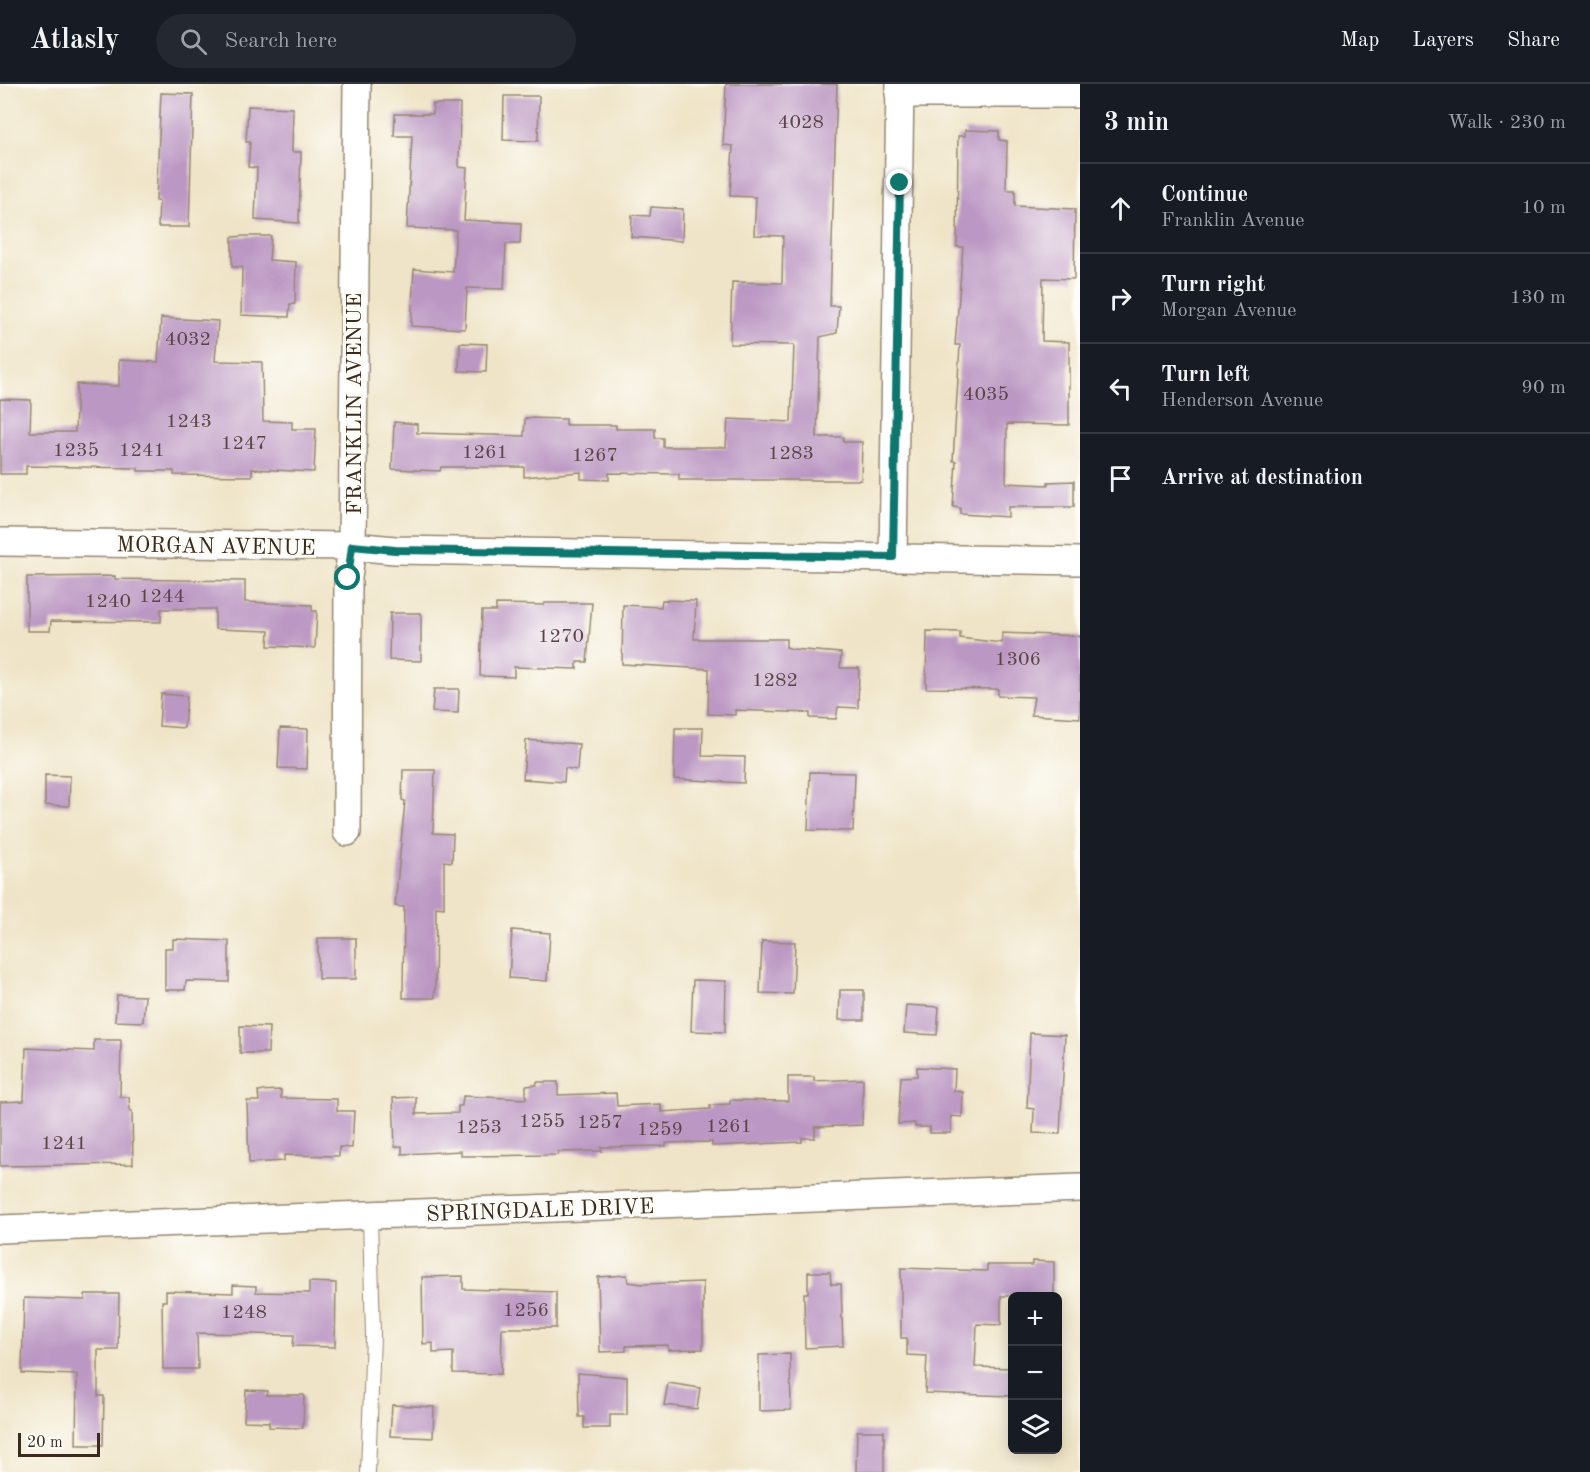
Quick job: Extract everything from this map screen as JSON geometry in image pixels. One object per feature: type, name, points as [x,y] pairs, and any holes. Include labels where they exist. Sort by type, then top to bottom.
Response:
[{"type":"street","name":"FRANKLIN AVENUE","points":[[347,832],[348,578],[352,546],[357,84]]},
{"type":"street","points":[[893,557],[900,89],[1080,94]]},
{"type":"street","name":"MORGAN AVENUE","points":[[0,542],[352,546],[395,550],[1080,561]]},
{"type":"street","name":"SPRINGDALE DRIVE","points":[[0,1229],[1080,1188]]},
{"type":"lane","points":[[368,1472],[373,1336],[370,1216]]},
{"type":"building","points":[[726,84],[837,84],[830,306],[839,306],[837,333],[820,337],[817,437],[843,437],[843,442],[862,442],[861,480],[679,480],[679,474],[609,473],[609,480],[581,479],[581,472],[524,477],[524,467],[441,467],[440,471],[392,469],[394,422],[417,424],[417,433],[524,436],[525,418],[566,419],[566,425],[616,425],[616,429],[655,429],[655,438],[663,438],[663,447],[726,447],[728,419],[791,422],[794,345],[730,344],[732,282],[782,283],[783,236],[754,235],[756,197],[730,196],[733,146],[723,145]]},
{"type":"building","points":[[161,93],[193,94],[189,227],[158,227],[159,201],[156,201]]},
{"type":"building","points":[[504,96],[539,96],[538,141],[503,140]]},
{"type":"building","points":[[433,104],[460,104],[459,167],[467,168],[464,220],[521,223],[520,244],[506,244],[504,289],[467,288],[465,329],[411,326],[414,269],[453,272],[456,230],[407,228],[412,136],[394,136],[395,114],[433,114]]},
{"type":"building","points":[[248,106],[293,108],[292,152],[301,152],[299,223],[255,220],[257,168],[248,167],[250,142],[246,142]]},
{"type":"building","points":[[965,130],[999,131],[999,140],[1007,141],[1006,190],[1015,190],[1015,206],[1075,209],[1074,279],[1043,278],[1042,341],[1069,342],[1069,425],[1007,424],[1006,483],[1048,485],[1048,482],[1074,481],[1074,507],[1008,507],[1008,517],[960,514],[960,508],[953,507],[956,461],[953,461],[960,345],[955,345],[963,247],[957,247],[958,136],[965,136]]},
{"type":"building","points":[[651,207],[683,209],[682,241],[631,237],[632,215],[650,216]]},
{"type":"building","points":[[271,236],[269,260],[296,262],[295,304],[290,304],[289,317],[241,315],[242,267],[232,267],[232,237]]},
{"type":"building","points":[[161,318],[218,321],[215,361],[262,362],[263,421],[292,422],[292,429],[316,429],[314,472],[252,469],[252,476],[174,475],[174,471],[138,471],[138,468],[26,466],[26,474],[0,474],[0,399],[31,400],[30,432],[75,432],[77,384],[119,386],[119,360],[158,362]]},
{"type":"building","points":[[460,343],[487,344],[486,372],[459,371]]},
{"type":"building","points":[[115,576],[115,579],[245,581],[245,602],[312,605],[312,611],[317,611],[315,648],[268,646],[269,631],[215,629],[215,609],[161,609],[161,622],[51,621],[50,631],[27,631],[27,577]]},
{"type":"building","points":[[662,600],[696,601],[694,639],[786,639],[786,647],[792,649],[841,653],[840,668],[859,668],[858,708],[838,707],[836,719],[810,718],[810,713],[735,710],[735,715],[708,714],[709,669],[622,664],[623,605],[661,607]]},
{"type":"building","points":[[545,603],[592,603],[587,662],[577,662],[577,669],[514,667],[514,677],[480,676],[482,611],[496,611],[496,604],[544,605]]},
{"type":"building","points":[[390,613],[421,613],[421,661],[389,660]]},
{"type":"building","points":[[927,631],[960,632],[960,638],[1002,643],[1002,633],[1080,636],[1080,718],[1031,715],[1034,697],[998,696],[998,689],[926,688]]},
{"type":"building","points":[[434,689],[459,689],[458,713],[432,712]]},
{"type":"building","points":[[161,694],[187,696],[184,728],[159,726]]},
{"type":"building","points":[[280,728],[308,729],[307,769],[278,768]]},
{"type":"building","points":[[675,728],[703,728],[702,756],[745,757],[744,783],[674,779]]},
{"type":"building","points":[[526,740],[579,744],[577,770],[565,768],[564,782],[523,779]]},
{"type":"building","points":[[403,770],[435,770],[433,833],[453,834],[452,862],[444,861],[444,908],[436,907],[435,998],[403,998],[404,907],[395,906],[405,801],[402,800]]},
{"type":"building","points":[[810,772],[855,773],[853,831],[808,830]]},
{"type":"building","points":[[45,775],[70,776],[69,806],[45,805]]},
{"type":"building","points":[[512,930],[550,933],[547,981],[509,978]]},
{"type":"building","points":[[318,938],[356,938],[356,979],[318,979]]},
{"type":"building","points":[[173,939],[229,941],[229,982],[186,981],[185,990],[165,990],[165,948],[173,948]]},
{"type":"building","points":[[762,941],[795,942],[793,994],[760,993]]},
{"type":"building","points":[[693,980],[726,981],[725,1032],[691,1031]]},
{"type":"building","points":[[840,990],[864,990],[864,1020],[839,1020]]},
{"type":"building","points":[[117,995],[145,996],[143,1022],[115,1021]]},
{"type":"building","points":[[906,1005],[939,1007],[937,1035],[904,1033]]},
{"type":"building","points":[[240,1026],[269,1027],[268,1053],[240,1053]]},
{"type":"building","points":[[1030,1033],[1065,1035],[1060,1134],[1033,1133],[1034,1109],[1027,1108]]},
{"type":"building","points":[[94,1040],[121,1040],[120,1097],[129,1097],[130,1111],[132,1111],[133,1164],[0,1166],[0,1102],[24,1101],[26,1048],[94,1051]]},
{"type":"building","points":[[917,1067],[955,1069],[954,1091],[963,1092],[962,1117],[951,1116],[951,1133],[930,1133],[930,1127],[915,1127],[915,1123],[898,1124],[901,1077],[917,1076]]},
{"type":"building","points":[[788,1077],[814,1077],[814,1081],[863,1079],[862,1125],[815,1127],[815,1138],[802,1138],[802,1142],[712,1146],[712,1142],[666,1143],[666,1146],[601,1147],[602,1151],[558,1152],[558,1155],[461,1156],[461,1151],[402,1154],[402,1146],[395,1147],[393,1098],[416,1097],[416,1114],[458,1113],[458,1106],[462,1106],[463,1096],[526,1099],[526,1086],[536,1085],[537,1082],[558,1082],[558,1095],[616,1093],[617,1106],[661,1104],[661,1112],[710,1109],[710,1105],[730,1104],[730,1100],[788,1101]]},
{"type":"building","points":[[281,1090],[281,1098],[337,1099],[337,1111],[354,1111],[352,1148],[339,1147],[339,1156],[284,1155],[284,1161],[249,1163],[247,1101],[259,1101],[258,1091]]},
{"type":"building","points":[[1032,1261],[1054,1262],[1054,1292],[1008,1292],[1008,1296],[1001,1296],[1001,1325],[977,1324],[975,1367],[1008,1368],[1008,1396],[925,1393],[927,1356],[907,1355],[907,1338],[901,1338],[901,1268],[987,1271],[987,1265],[1032,1265]]},
{"type":"building","points":[[808,1272],[830,1272],[831,1284],[841,1284],[843,1346],[805,1348],[804,1293],[808,1293]]},
{"type":"building","points":[[627,1275],[628,1282],[643,1284],[703,1282],[703,1349],[668,1350],[668,1345],[626,1346],[626,1351],[600,1352],[598,1277]]},
{"type":"building","points":[[463,1276],[463,1289],[556,1292],[556,1328],[502,1328],[501,1374],[453,1373],[453,1352],[433,1353],[433,1343],[423,1344],[422,1277]]},
{"type":"building","points":[[309,1282],[336,1283],[335,1347],[293,1346],[294,1335],[197,1333],[198,1369],[163,1369],[162,1301],[166,1301],[166,1291],[233,1293],[233,1285],[256,1286],[256,1292],[309,1293]]},
{"type":"building","points":[[85,1294],[119,1294],[118,1350],[98,1350],[98,1396],[104,1396],[103,1445],[76,1445],[77,1375],[22,1373],[24,1298],[85,1300]]},
{"type":"building","points":[[790,1354],[791,1410],[759,1411],[759,1355]]},
{"type":"building","points":[[578,1373],[627,1377],[627,1415],[610,1415],[610,1428],[584,1428],[584,1417],[579,1417]]},
{"type":"building","points":[[668,1383],[700,1388],[697,1409],[664,1405]]},
{"type":"building","points":[[246,1390],[268,1391],[267,1395],[304,1395],[303,1428],[269,1427],[269,1422],[244,1421]]},
{"type":"building","points":[[392,1405],[434,1407],[433,1438],[390,1436]]},
{"type":"building","points":[[857,1431],[884,1431],[884,1472],[856,1472]]},
{"type":"route","points":[[348,578],[352,546],[395,550],[893,557],[900,183]]}]
